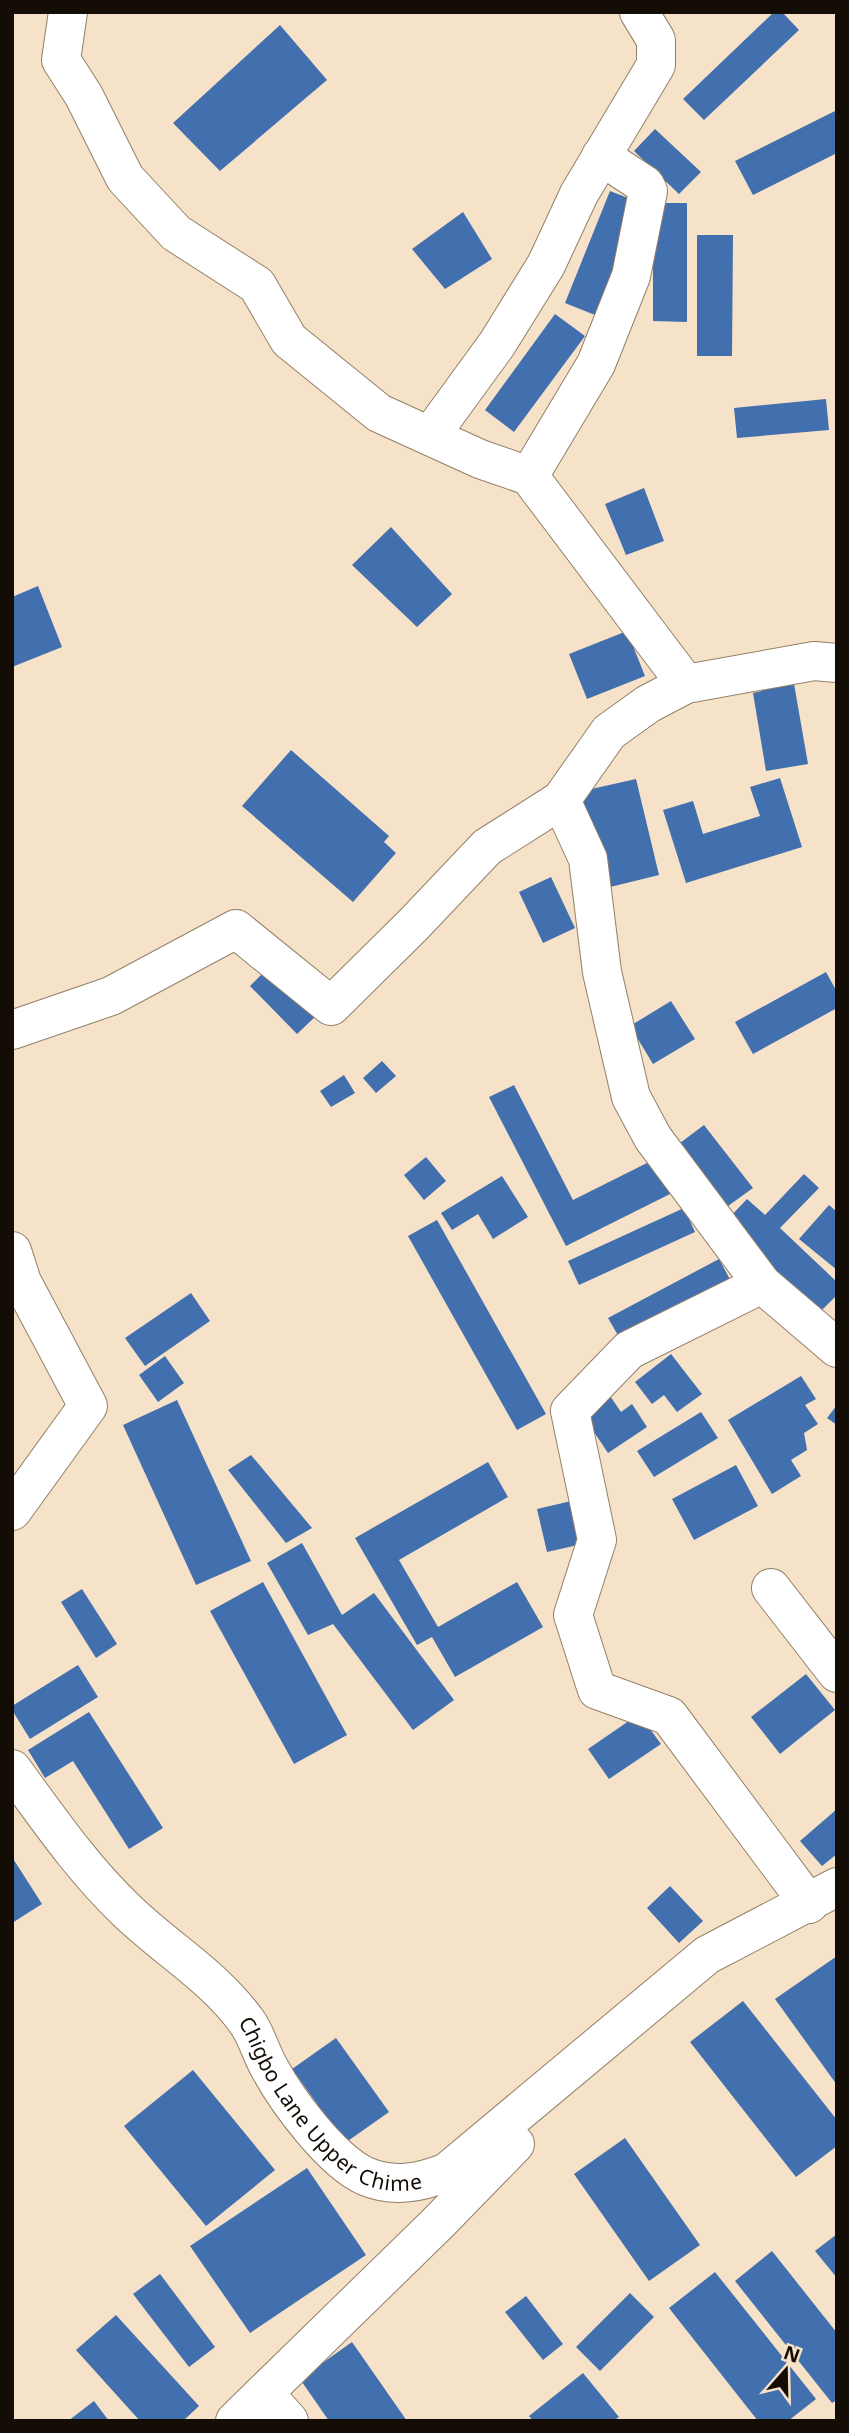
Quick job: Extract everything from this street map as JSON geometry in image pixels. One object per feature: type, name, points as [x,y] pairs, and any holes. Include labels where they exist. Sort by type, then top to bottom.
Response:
[{"type":"street","points":[[68,12],[61,60],[84,96],[125,178],[176,233],[257,285],[289,340],[380,413],[480,459],[529,476],[686,684]]},
{"type":"street","points":[[430,436],[497,344],[546,265],[579,194],[656,65],[656,40],[639,12]]},
{"type":"street","points":[[529,476],[596,364],[631,276],[648,191],[645,185],[601,156]]},
{"type":"street","points":[[12,1030],[111,996],[236,929],[331,1006],[487,847],[561,800],[609,732],[648,704],[686,684],[814,661],[837,663]]},
{"type":"street","points":[[561,800],[587,859],[602,972],[631,1097],[653,1138],[762,1284],[837,1348]]},
{"type":"street","points":[[12,1251],[22,1282],[88,1406],[12,1511]]},
{"type":"street","points":[[762,1284],[629,1350],[570,1410],[597,1540],[573,1615],[597,1690],[668,1716],[823,1896]]},
{"type":"street","points":[[771,1588],[837,1673]]},
{"type":"street","name":"Chigbo Lane Upper Chime","points":[[12,1769],[80,1862],[156,1938],[214,1982],[233,2004],[248,2024],[271,2072],[322,2140],[345,2163],[364,2175],[387,2183],[405,2184],[427,2180],[447,2172],[707,1955],[823,1896]]},
{"type":"street","points":[[235,2421],[438,2224],[569,2087],[578,2063]]},
{"type":"street","points":[[264,2393],[289,2421]]},
{"type":"building","points":[[774,12],[782,12],[799,30],[704,120],[683,99]]},
{"type":"building","points":[[280,25],[327,80],[220,171],[173,123]]},
{"type":"building","points":[[837,110],[837,153],[753,195],[735,161]]},
{"type":"building","points":[[655,129],[701,172],[679,194],[634,151]]},
{"type":"building","points":[[610,191],[641,203],[595,315],[565,303]]},
{"type":"building","points":[[653,203],[687,203],[687,322],[653,321]]},
{"type":"building","points":[[463,212],[492,259],[445,289],[412,249]]},
{"type":"building","points":[[697,235],[733,235],[732,356],[697,356]]},
{"type":"building","points":[[555,314],[585,336],[514,432],[485,410]]},
{"type":"building","points":[[826,399],[829,430],[737,438],[734,408]]},
{"type":"building","points":[[644,488],[664,541],[626,555],[605,504]]},
{"type":"building","points":[[391,527],[452,594],[417,627],[352,565]]},
{"type":"building","points":[[38,586],[62,647],[12,667],[12,597]]},
{"type":"building","points":[[627,631],[645,676],[587,699],[569,654]]},
{"type":"building","points":[[793,678],[808,764],[766,771],[753,693],[762,691],[761,683]]},
{"type":"building","points":[[291,750],[389,836],[384,842],[396,853],[353,902],[242,806]]},
{"type":"building","points":[[780,778],[802,847],[686,883],[663,810],[693,801],[703,834],[760,816],[750,787]]},
{"type":"building","points":[[636,779],[659,875],[602,889],[578,792]]},
{"type":"building","points":[[551,877],[575,928],[543,943],[519,892]]},
{"type":"building","points":[[270,966],[317,1015],[297,1034],[250,986]]},
{"type":"building","points":[[826,972],[837,992],[837,1008],[753,1054],[735,1022]]},
{"type":"building","points":[[671,1001],[695,1039],[653,1064],[630,1026]]},
{"type":"building","points":[[382,1061],[396,1076],[376,1093],[363,1078]]},
{"type":"building","points":[[344,1075],[355,1093],[331,1107],[320,1091]]},
{"type":"building","points":[[514,1085],[573,1200],[655,1159],[672,1193],[566,1246],[489,1097]]},
{"type":"building","points":[[704,1125],[753,1188],[728,1206],[680,1143]]},
{"type":"building","points":[[426,1157],[446,1181],[424,1200],[404,1175]]},
{"type":"building","points":[[804,1174],[819,1188],[780,1228],[837,1282],[837,1295],[820,1312],[725,1222],[747,1199],[765,1215]]},
{"type":"building","points":[[502,1176],[528,1217],[493,1239],[478,1214],[452,1230],[441,1213]]},
{"type":"building","points":[[829,1205],[837,1212],[837,1270],[799,1239]]},
{"type":"building","points":[[684,1208],[695,1232],[579,1285],[568,1261]]},
{"type":"building","points":[[437,1220],[546,1414],[517,1430],[408,1236]]},
{"type":"building","points":[[719,1259],[733,1285],[623,1344],[608,1318]]},
{"type":"building","points":[[191,1293],[210,1321],[145,1366],[125,1338]]},
{"type":"building","points":[[671,1354],[702,1394],[677,1412],[664,1395],[652,1404],[635,1382]]},
{"type":"building","points":[[165,1356],[184,1383],[158,1402],[139,1375]]},
{"type":"building","points":[[801,1376],[816,1399],[805,1405],[818,1424],[804,1433],[807,1450],[791,1460],[801,1476],[772,1494],[728,1420]]},
{"type":"building","points":[[610,1396],[621,1412],[632,1404],[647,1427],[608,1453],[582,1414]]},
{"type":"building","points":[[177,1400],[251,1561],[196,1585],[123,1425]]},
{"type":"building","points":[[837,1405],[837,1425],[827,1418]]},
{"type":"building","points":[[701,1412],[718,1438],[654,1477],[637,1451]]},
{"type":"building","points":[[251,1455],[312,1528],[286,1543],[228,1470]]},
{"type":"building","points":[[488,1462],[508,1497],[399,1560],[438,1627],[517,1582],[543,1627],[455,1677],[432,1637],[417,1645],[355,1538]]},
{"type":"building","points":[[736,1465],[758,1506],[694,1540],[672,1499]]},
{"type":"building","points":[[580,1499],[591,1542],[547,1552],[537,1509]]},
{"type":"building","points":[[302,1543],[342,1615],[374,1593],[454,1700],[413,1730],[333,1624],[308,1635],[267,1563]]},
{"type":"building","points":[[263,1582],[347,1735],[294,1764],[210,1611]]},
{"type":"building","points":[[82,1589],[117,1644],[96,1658],[61,1602]]},
{"type":"building","points":[[78,1665],[98,1697],[30,1739],[12,1706]]},
{"type":"building","points":[[806,1674],[835,1710],[780,1754],[751,1717]]},
{"type":"building","points":[[89,1712],[163,1828],[129,1849],[73,1761],[45,1778],[28,1750]]},
{"type":"building","points":[[639,1714],[661,1744],[609,1779],[588,1749]]},
{"type":"building","points":[[837,1809],[837,1854],[822,1866],[800,1841]]},
{"type":"building","points":[[12,1857],[42,1904],[12,1923]]},
{"type":"building","points":[[670,1886],[703,1921],[679,1943],[647,1908]]},
{"type":"building","points":[[837,1956],[837,2085],[775,1999]]},
{"type":"building","points":[[743,2001],[837,2120],[837,2146],[796,2177],[690,2042]]},
{"type":"building","points":[[336,2038],[389,2112],[345,2143],[292,2069]]},
{"type":"building","points":[[193,2070],[275,2170],[206,2226],[124,2126]]},
{"type":"building","points":[[625,2138],[700,2245],[649,2281],[574,2174]]},
{"type":"building","points":[[307,2168],[366,2255],[250,2333],[190,2246]]},
{"type":"building","points":[[837,2234],[837,2278],[815,2251]]},
{"type":"building","points":[[772,2251],[837,2333],[837,2400],[832,2403],[735,2281]]},
{"type":"building","points":[[715,2272],[816,2399],[788,2421],[758,2421],[669,2308]]},
{"type":"building","points":[[160,2274],[215,2347],[189,2367],[133,2294]]},
{"type":"building","points":[[630,2293],[654,2317],[600,2371],[576,2347]]},
{"type":"building","points":[[526,2296],[563,2344],[543,2360],[505,2312]]},
{"type":"building","points":[[116,2315],[199,2406],[183,2421],[140,2421],[76,2350]]},
{"type":"building","points":[[352,2342],[407,2421],[329,2421],[300,2379]]},
{"type":"building","points":[[583,2373],[619,2417],[613,2421],[533,2421],[529,2416]]},
{"type":"building","points":[[94,2401],[109,2421],[68,2421]]}]
